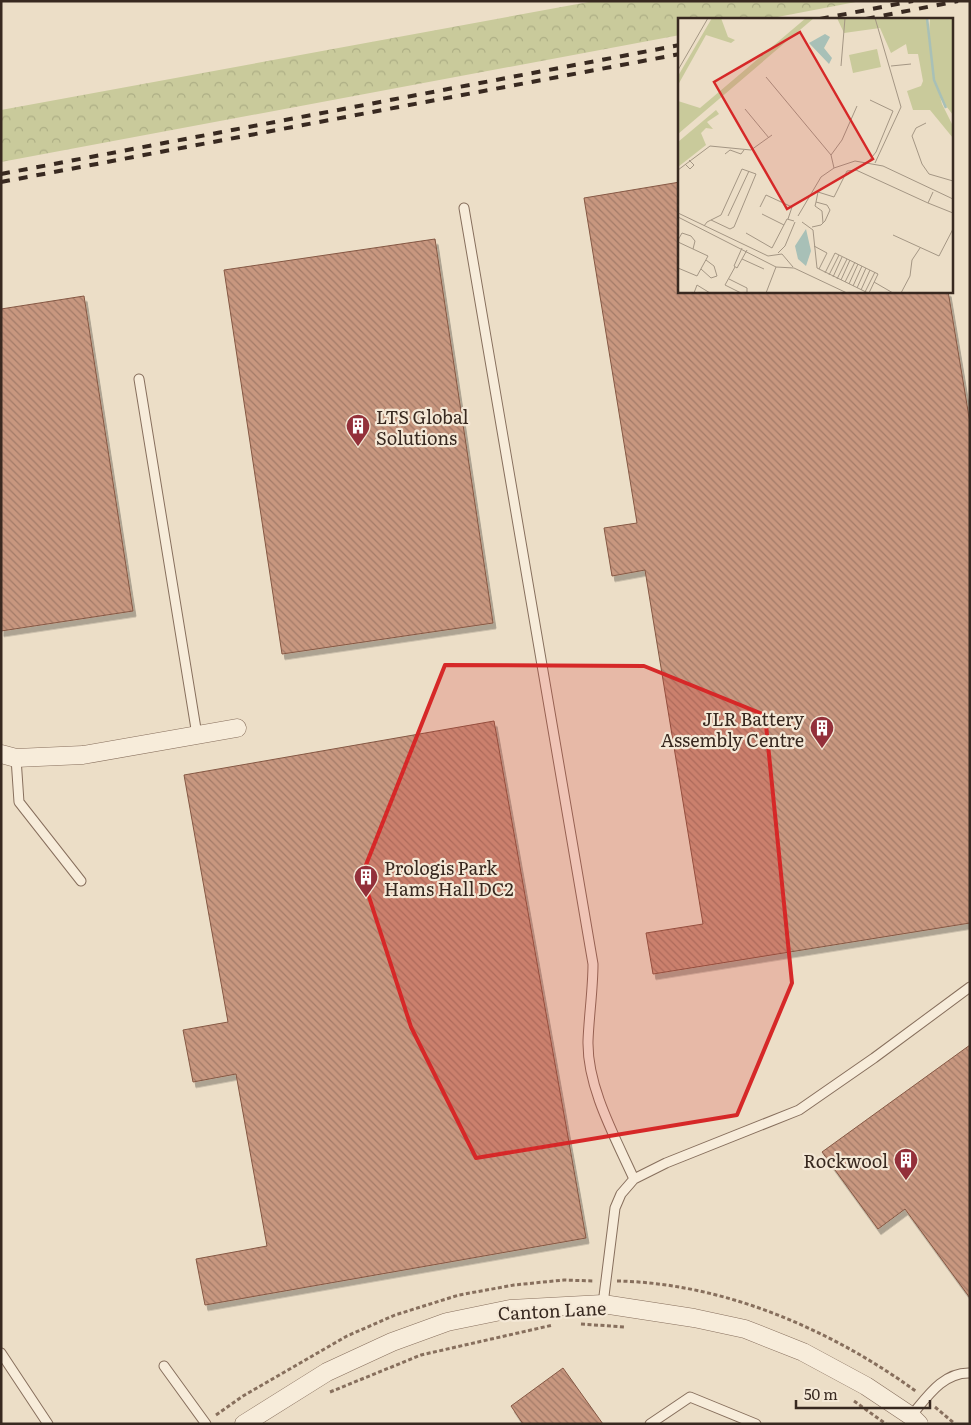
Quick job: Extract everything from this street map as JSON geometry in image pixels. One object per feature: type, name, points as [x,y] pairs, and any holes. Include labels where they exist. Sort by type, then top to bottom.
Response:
[{"type":"street","points":[[9,756],[83,755],[237,728]]},
{"type":"street","name":"Canton Lane","points":[[244,1424],[327,1372],[392,1342],[447,1322],[510,1309],[603,1304],[694,1318],[745,1329],[803,1352],[866,1386],[915,1420]]},
{"type":"lane","points":[[464,208],[593,964],[588,1042],[594,1085],[634,1179]]},
{"type":"lane","points":[[139,379],[197,735]]},
{"type":"lane","points":[[9,756],[18,802],[81,881]]},
{"type":"lane","points":[[603,1304],[615,1208],[621,1194],[634,1179],[666,1163],[799,1110],[874,1058],[970,987]]},
{"type":"lane","points":[[1,1353],[48,1424]]},
{"type":"lane","points":[[164,1366],[206,1423]]},
{"type":"lane","points":[[915,1420],[933,1389],[951,1376],[970,1373]]},
{"type":"lane","points":[[650,1424],[690,1397],[756,1424]]},
{"type":"path","points":[[206,1423],[243,1396],[338,1341],[395,1314],[459,1295],[514,1285],[564,1280],[629,1281],[680,1288],[736,1300],[764,1310],[794,1322],[865,1357],[926,1399],[955,1424]]},
{"type":"path","points":[[322,1396],[421,1355],[562,1323]]},
{"type":"path","points":[[572,1324],[630,1327]]},
{"type":"path","points":[[848,1397],[886,1424]]},
{"type":"highlighted area","points":[[445,665],[644,666],[765,715],[792,983],[737,1115],[476,1158],[411,1027],[362,875]]},
{"type":"green space","points":[[594,1],[861,1],[772,18],[678,18],[678,35],[1,162],[1,110]]},
{"type":"building","name":"JLR Battery Assembly Centre","points":[[678,182],[678,292],[948,292],[970,423],[970,923],[653,974],[646,933],[703,924],[645,570],[612,576],[604,528],[637,523],[584,198]]},
{"type":"building","name":"LTS Global Solutions","points":[[435,239],[493,623],[282,654],[224,270]]},
{"type":"building","points":[[84,296],[133,611],[1,631],[1,309]]},
{"type":"building","name":"Prologis Park Hams Hall DC2","points":[[494,721],[586,1238],[205,1305],[196,1259],[267,1246],[236,1074],[193,1082],[183,1030],[228,1022],[184,775]]},
{"type":"building","name":"Rockwool","points":[[970,1045],[970,1298],[905,1209],[878,1229],[822,1152]]},
{"type":"building","points":[[563,1368],[603,1424],[523,1424],[511,1406]]},
{"type":"railway","points":[[825,18],[913,1]]},
{"type":"railway","points":[[871,18],[958,1]]},
{"type":"railway","points":[[1,174],[678,45]]},
{"type":"railway","points":[[1,182],[678,54]]},
{"type":"place","name":"LTS Global Solutions","points":[[358,447]]},
{"type":"place","name":"JLR Battery Assembly Centre","points":[[822,749]]},
{"type":"place","name":"Prologis Park Hams Hall DC2","points":[[366,898]]},
{"type":"place","name":"Rockwool","points":[[906,1181]]}]
